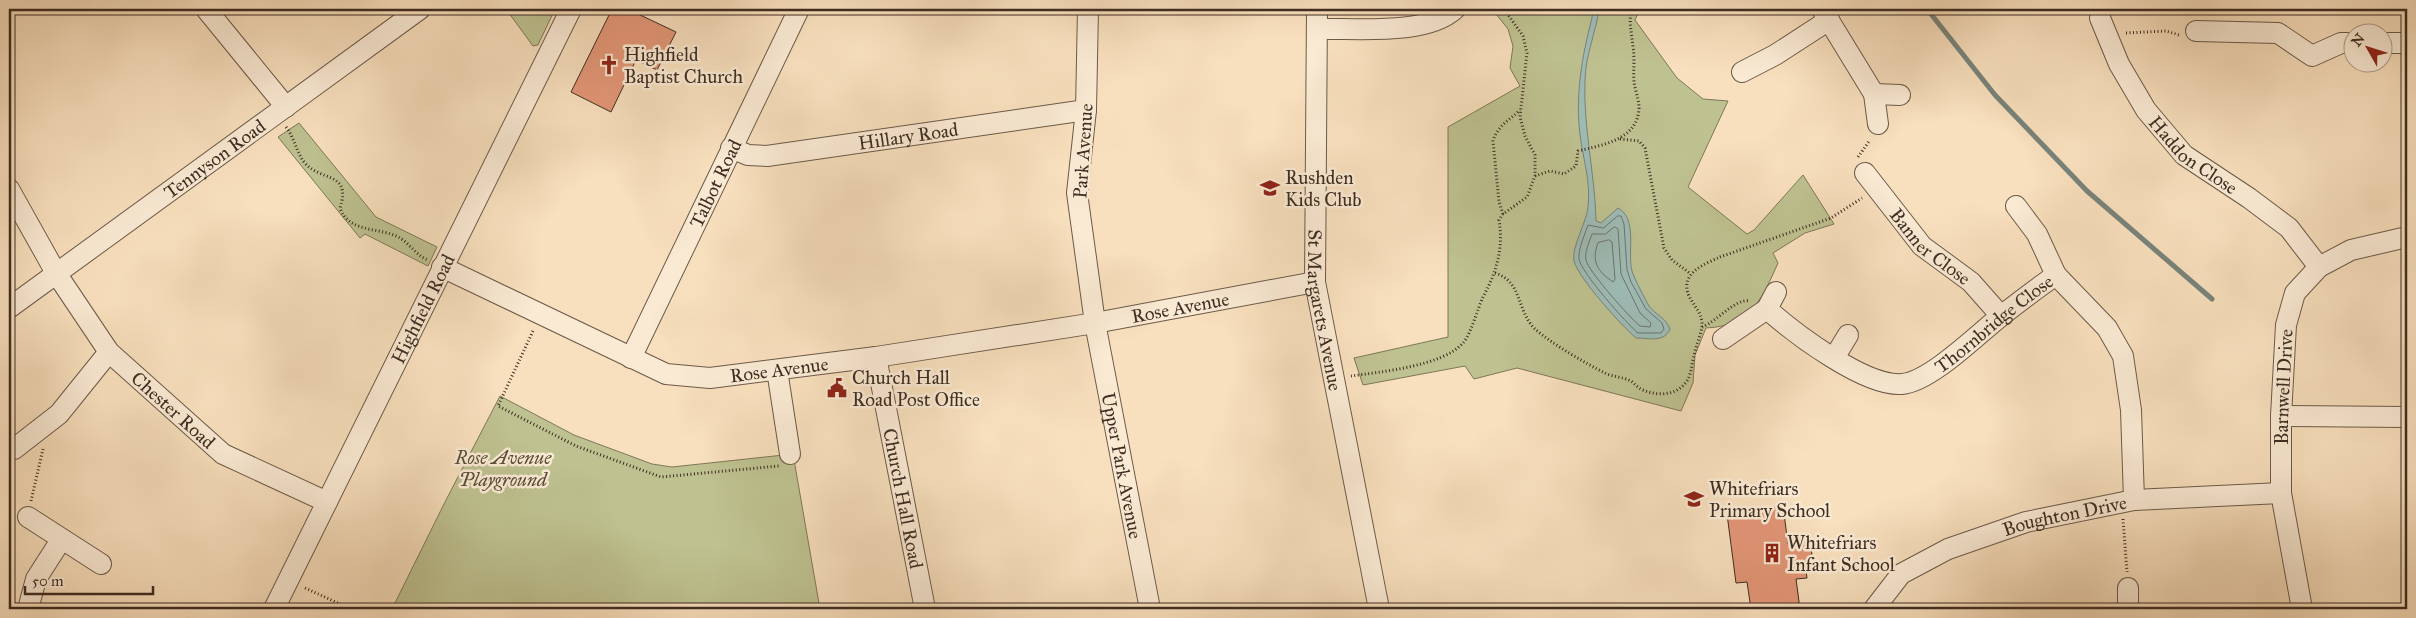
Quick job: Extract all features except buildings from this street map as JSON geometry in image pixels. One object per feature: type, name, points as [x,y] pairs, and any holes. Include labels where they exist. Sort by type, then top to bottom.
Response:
[{"type":"street","points":[[206,9],[281,111]]},
{"type":"street","name":"Tennyson Road","points":[[9,308],[420,9]]},
{"type":"street","name":"Highfield Road","points":[[274,609],[442,266],[571,9]]},
{"type":"street","name":"Talbot Road","points":[[632,358],[730,148],[799,9]]},
{"type":"street","name":"Park Avenue","points":[[1088,9],[1086,110],[1077,192],[1095,323]]},
{"type":"street","name":"St Margarets Avenue","points":[[1317,9],[1315,282],[1379,609]]},
{"type":"street","points":[[1317,29],[1417,28],[1448,16],[1455,9]]},
{"type":"street","points":[[1742,72],[1775,55],[1826,14],[1874,94],[1878,124]]},
{"type":"street","name":"Haddon Close","points":[[2103,25],[2119,64],[2146,110],[2184,155],[2249,198],[2289,228],[2319,266]]},
{"type":"street","points":[[2196,31],[2278,33],[2312,56],[2340,43],[2344,43]]},
{"type":"street","points":[[2394,43],[2407,43]]},
{"type":"street","points":[[1874,94],[1900,95]]},
{"type":"street","name":"Hillary Road","points":[[730,148],[756,157],[767,156],[1086,110]]},
{"type":"street","name":"Banner Close","points":[[1871,180],[1922,246],[1971,282],[2001,316]]},
{"type":"street","name":"Chester Road","points":[[9,189],[56,273],[109,352],[224,454],[327,502]]},
{"type":"street","points":[[2016,206],[2037,234],[2056,275]]},
{"type":"street","name":"Barnwell Drive","points":[[2302,609],[2281,493],[2281,416],[2286,325],[2295,293],[2319,266],[2351,250],[2407,237]]},
{"type":"street","name":"Rose Avenue","points":[[442,266],[666,374],[710,378],[876,357],[1095,323],[1315,282]]},
{"type":"street","name":"Thornbridge Close","points":[[1722,339],[1772,301],[1791,330],[1834,358],[1879,382],[1903,384],[1935,370],[2001,316],[2056,275],[2107,328],[2123,356],[2131,410],[2128,502]]},
{"type":"street","name":"Upper Park Avenue","points":[[1095,323],[1150,609]]},
{"type":"street","points":[[1834,358],[1848,335]]},
{"type":"street","points":[[14,449],[59,414],[109,352]]},
{"type":"street","name":"Church Hall Road","points":[[876,357],[925,609]]},
{"type":"street","points":[[777,370],[790,454]]},
{"type":"street","points":[[2281,416],[2407,417]]},
{"type":"street","name":"Boughton Drive","points":[[1874,609],[1901,574],[1948,549],[2026,522],[2128,502],[2281,493]]},
{"type":"street","points":[[28,517],[101,564]]},
{"type":"street","points":[[28,609],[36,579],[61,540]]},
{"type":"street","points":[[2128,588],[2128,609]]},
{"type":"path","points":[[1333,378],[1402,370],[1447,354],[1464,342],[1499,261],[1499,220],[1502,214],[1527,197],[1535,176],[1535,155],[1525,136],[1520,117],[1528,54],[1523,36],[1504,9]]},
{"type":"path","points":[[1535,176],[1550,171],[1564,174],[1576,166],[1578,151],[1620,139],[1630,131],[1636,122],[1639,108],[1634,81],[1635,62],[1630,17],[1632,9]]},
{"type":"path","points":[[2103,25],[2166,31],[2190,38],[2196,31]]},
{"type":"path","points":[[1502,214],[1499,202],[1493,141],[1496,132],[1503,123],[1521,110]]},
{"type":"path","points":[[281,111],[305,162],[317,171],[334,179],[342,186],[344,196],[340,208],[342,212],[357,225],[365,229],[398,237],[421,257],[442,266]]},
{"type":"path","points":[[1495,273],[1504,277],[1515,287],[1518,300],[1530,322],[1544,336],[1606,373],[1631,382],[1641,389],[1658,394],[1676,391],[1684,387],[1691,371],[1702,320],[1689,296],[1688,284],[1691,274],[1704,264],[1720,257],[1831,218],[1871,180],[1858,165],[1858,158],[1878,124]]},
{"type":"path","points":[[1620,139],[1639,141],[1644,148],[1652,179],[1664,248],[1672,260],[1691,274]]},
{"type":"path","points":[[540,314],[498,406],[576,446],[661,477],[786,465],[790,454]]},
{"type":"path","points":[[28,517],[48,422]]},
{"type":"path","points":[[2128,502],[2126,547],[2128,588]]},
{"type":"path","points":[[288,580],[351,609]]},
{"type":"green space","points":[[506,9],[555,9],[538,45],[533,46]]},
{"type":"green space","points":[[1492,9],[1640,9],[1635,20],[1677,78],[1703,99],[1728,101],[1688,187],[1747,234],[1754,230],[1803,175],[1834,224],[1805,233],[1773,253],[1778,263],[1760,299],[1753,308],[1734,322],[1706,328],[1695,355],[1693,383],[1681,411],[1517,368],[1474,379],[1465,366],[1363,385],[1354,358],[1448,337],[1448,127],[1520,86],[1510,68],[1513,46],[1508,29]]},
{"type":"green space","points":[[299,123],[376,217],[437,247],[428,266],[365,234],[360,238],[278,137]]},
{"type":"green space","name":"Rose Avenue Playground","points":[[500,396],[574,435],[652,464],[672,467],[793,454],[820,609],[392,609]]},
{"type":"water","points":[[1592,9],[1599,9],[1585,71],[1585,98],[1596,221],[1601,223],[1618,208],[1628,220],[1631,236],[1633,274],[1649,306],[1666,322],[1670,329],[1660,338],[1636,338],[1611,313],[1592,290],[1577,269],[1574,261],[1575,249],[1587,213],[1589,198],[1578,106],[1580,76],[1592,18]]},
{"type":"waterway","points":[[1927,9],[1995,95],[2087,191],[2212,299]]},
{"type":"place","name":"Highfield Baptist Church","points":[[609,65]]},
{"type":"place","name":"Rushden Kids Club","points":[[1270,188]]},
{"type":"place","name":"Church Hall Road Post Office","points":[[837,388]]},
{"type":"place","name":"Whitefriars Primary School","points":[[1694,499]]},
{"type":"place","name":"Whitefriars Infant School","points":[[1772,553]]}]
